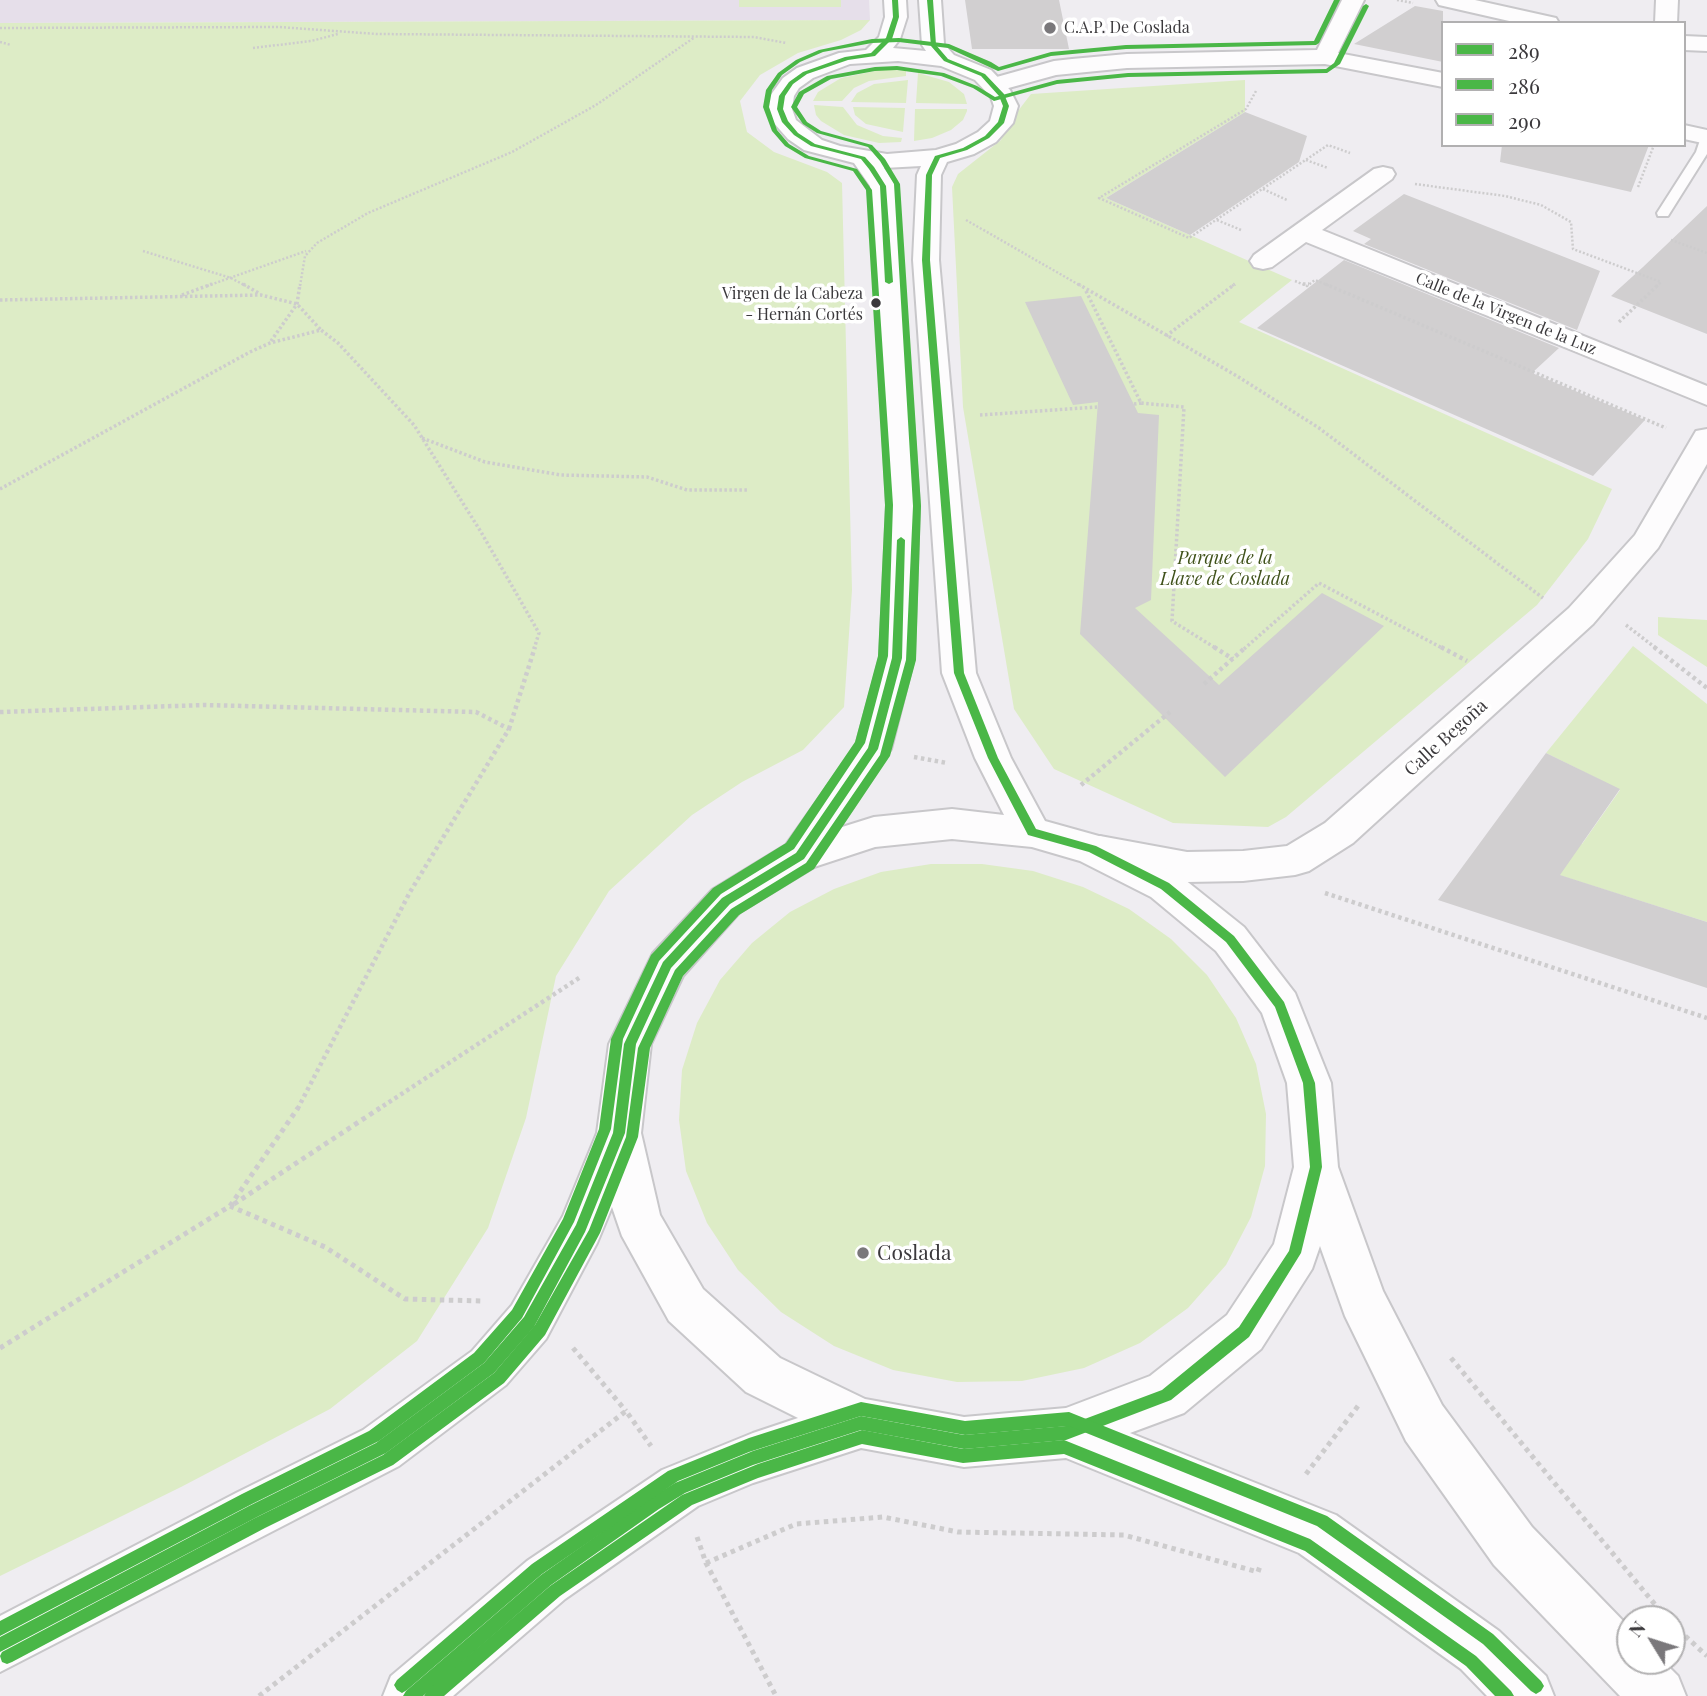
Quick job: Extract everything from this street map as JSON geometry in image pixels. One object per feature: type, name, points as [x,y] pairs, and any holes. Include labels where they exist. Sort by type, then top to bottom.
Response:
[{"type":"main road","points":[[873,54],[889,39],[896,17],[895,0]]},
{"type":"main road","points":[[930,0],[933,45],[946,60]]},
{"type":"main road","points":[[1325,57],[1353,0]]},
{"type":"main road","points":[[1447,0],[1490,4],[1517,19]]},
{"type":"main road","points":[[1666,21],[1667,0]]},
{"type":"main road","points":[[1686,43],[1707,44]]},
{"type":"main road","points":[[898,54],[946,60],[983,75],[994,85],[1006,106],[1001,123],[987,137],[965,149],[937,157],[863,159],[813,145],[796,134],[785,122],[780,109],[786,89],[805,73],[848,58],[898,54]]},
{"type":"main road","points":[[994,85],[1054,68],[1127,61],[1325,57],[1441,80]]},
{"type":"main road","points":[[1686,132],[1707,137]]},
{"type":"main road","points":[[937,157],[929,174],[926,260],[959,673],[993,758],[1031,832]]},
{"type":"main road","points":[[800,856],[873,749],[897,658],[903,505],[883,186],[863,159]]},
{"type":"main road","points":[[1263,261],[1383,174]]},
{"type":"main road","name":"Calle de la Virgen de la Luz","points":[[1304,232],[1707,396]]},
{"type":"main road","name":"Calle Begoña","points":[[1092,849],[1187,867],[1243,866],[1295,860],[1339,833],[1581,616],[1647,541],[1707,438]]},
{"type":"main road","points":[[0,1645],[254,1511],[381,1448],[489,1368],[529,1322],[581,1228],[619,1133],[630,1044],[667,965],[726,901],[800,856],[874,832],[952,824],[1031,832],[1092,849],[1165,886],[1230,939],[1280,1005],[1309,1083],[1316,1167],[1362,1300],[1424,1423],[1513,1546],[1658,1696]]},
{"type":"main road","points":[[619,1133],[638,1221],[686,1305],[763,1374],[861,1423],[964,1442],[1066,1433],[1166,1395],[1244,1332],[1295,1253],[1316,1167]]},
{"type":"main road","points":[[411,1696],[546,1580],[680,1488],[753,1458],[861,1423]]},
{"type":"main road","points":[[1066,1433],[1317,1534],[1480,1650],[1526,1696]]},
{"type":"lane","points":[[1663,213],[1702,152],[1707,137]]},
{"type":"path","points":[[0,28],[279,27],[345,32],[754,37],[791,44]]},
{"type":"path","points":[[253,48],[311,41],[345,32]]},
{"type":"path","points":[[178,297],[308,251],[337,230],[368,213],[512,152],[596,104],[695,37]]},
{"type":"path","points":[[0,42],[11,45]]},
{"type":"path","points":[[1257,81],[1256,91],[1247,109],[1099,198],[1189,238],[1328,145]]},
{"type":"path","points":[[1306,160],[1334,171]]},
{"type":"path","points":[[1414,183],[1504,195],[1541,205],[1571,222],[1573,250],[1661,282],[1612,328]]},
{"type":"path","points":[[1262,189],[1291,201]]},
{"type":"path","points":[[961,217],[1237,376],[1319,428],[1550,604]]},
{"type":"path","points":[[1216,220],[1246,232]]},
{"type":"path","points":[[1669,240],[1707,253]]},
{"type":"path","points":[[143,251],[231,278],[261,295]]},
{"type":"path","points":[[270,343],[297,304],[308,251]]},
{"type":"path","points":[[1166,336],[1244,278]]},
{"type":"path","points":[[1315,280],[1667,428]]},
{"type":"path","points":[[1085,289],[1142,403]]},
{"type":"path","points":[[0,300],[261,295],[297,304],[321,330],[338,343],[414,425],[481,531],[539,633],[509,729],[410,892],[296,1113],[230,1206]]},
{"type":"path","points":[[0,489],[270,343],[321,330]]},
{"type":"path","points":[[1134,404],[1184,407],[1172,621],[1233,659]]},
{"type":"path","points":[[977,416],[1097,407]]},
{"type":"path","points":[[422,438],[485,462],[561,475],[647,477],[687,490],[747,490]]},
{"type":"path","points":[[1203,684],[1319,583],[1477,666]]},
{"type":"path","points":[[1626,625],[1707,688]]},
{"type":"path","points":[[0,712],[204,705],[398,709],[476,712],[509,729]]},
{"type":"path","points":[[1081,786],[1170,712]]},
{"type":"path","points":[[873,749],[966,766],[993,758]]},
{"type":"path","points":[[1321,891],[1707,1018]]},
{"type":"path","points":[[0,1348],[230,1206],[582,976]]},
{"type":"path","points":[[230,1206],[325,1247],[405,1299],[477,1299]]},
{"type":"path","points":[[259,1696],[609,1423]]},
{"type":"path","points":[[706,1563],[776,1696]]},
{"type":"path","points":[[1686,1637],[1707,1657]]},
{"type":"shaded area","points":[[0,0],[869,0],[870,20],[0,23]]},
{"type":"green space","points":[[739,0],[841,0],[841,7],[739,7]]},
{"type":"green space","points":[[870,20],[861,30],[841,40],[798,53],[760,75],[740,101],[747,132],[774,152],[827,172],[842,183],[852,590],[844,707],[803,750],[742,782],[692,815],[609,891],[556,976],[526,1118],[488,1228],[417,1341],[330,1409],[181,1487],[0,1576],[0,23]]},
{"type":"green space","points":[[885,69],[906,71],[906,76],[869,81],[854,88],[842,101],[813,101],[818,92],[841,78]]},
{"type":"green space","points":[[918,73],[949,82],[964,94],[967,104],[916,103]]},
{"type":"green space","points":[[908,80],[906,103],[851,102],[857,93],[874,84]]},
{"type":"green space","name":"Parque de la Llave de Coslada","points":[[1245,80],[1245,112],[1106,198],[1292,280],[1239,322],[1612,489],[1588,539],[1537,605],[1286,817],[1268,827],[1173,823],[1054,769],[1014,709],[963,407],[952,187],[958,174],[1001,140],[1008,124],[1031,94]]},
{"type":"green space","points":[[814,105],[843,107],[857,125],[883,136],[902,138],[901,142],[879,143],[844,135],[821,121],[816,115]]},
{"type":"green space","points":[[853,107],[905,108],[903,132],[866,124],[855,115]]},
{"type":"green space","points":[[915,109],[967,111],[963,120],[951,130],[932,138],[914,141]]},
{"type":"green space","points":[[1658,617],[1707,620],[1707,667],[1658,635]]},
{"type":"green space","points":[[1633,646],[1707,704],[1707,922],[1530,866],[1554,830],[1582,844],[1620,790],[1546,753]]},
{"type":"green space","points":[[931,864],[982,864],[1033,871],[1083,887],[1129,909],[1171,939],[1207,975],[1236,1018],[1256,1064],[1266,1114],[1265,1166],[1251,1217],[1226,1265],[1188,1308],[1140,1343],[1084,1368],[1022,1381],[957,1382],[893,1370],[834,1346],[781,1312],[738,1270],[707,1223],[686,1171],[679,1120],[682,1070],[697,1023],[720,980],[752,943],[790,912],[834,889],[881,872]]},
{"type":"building","points":[[965,0],[1059,0],[1069,49],[972,49]]},
{"type":"building","points":[[1415,6],[1443,11],[1441,62],[1354,44]]},
{"type":"building","points":[[1245,112],[1307,136],[1299,162],[1190,235],[1106,198]]},
{"type":"building","points":[[1502,147],[1648,147],[1631,192],[1500,162]]},
{"type":"building","points":[[1404,194],[1600,271],[1577,330],[1364,244],[1371,239],[1353,231]]},
{"type":"building","points":[[1707,206],[1707,334],[1611,296],[1643,267]]},
{"type":"building","points":[[1344,260],[1559,348],[1532,373],[1645,420],[1593,476],[1257,328]]},
{"type":"building","points":[[1081,296],[1138,413],[1159,415],[1151,600],[1135,608],[1219,685],[1322,593],[1384,626],[1225,777],[1080,634],[1098,402],[1073,405],[1025,302]]},
{"type":"building","points":[[1546,753],[1620,789],[1560,875],[1707,922],[1707,988],[1438,900]]},
{"type":"transit line","name":"289","points":[[889,282],[883,186],[872,168],[863,158],[813,145],[796,134],[785,122],[780,109],[782,96],[791,83],[805,73],[847,58],[873,55],[889,39],[896,17],[895,0]]},
{"type":"transit line","name":"289","points":[[411,1696],[546,1580],[654,1504],[680,1488],[753,1458],[861,1423],[964,1442],[1066,1433],[1166,1395],[1244,1332],[1295,1253],[1316,1167],[1309,1083],[1280,1005],[1230,939],[1165,886],[1092,849],[1032,832],[993,758],[959,673],[926,260],[929,175],[937,157],[965,149],[987,137],[1001,123],[1006,106],[1002,95],[983,75],[946,60],[933,45],[930,0]]},
{"type":"transit line","name":"290","points":[[0,1629],[247,1499],[374,1436],[479,1358],[517,1314],[568,1222],[605,1129],[617,1039],[655,958],[717,891],[790,846],[860,743],[883,656],[889,505],[869,190],[855,170],[807,157],[787,145],[774,130],[766,107],[769,90],[780,74],[798,61],[821,51],[872,41],[899,40],[949,46],[998,69],[1051,54],[1126,47],[1316,43],[1337,0]]},
{"type":"transit line","name":"286","points":[[7,1657],[260,1523],[388,1460],[499,1378],[540,1330],[594,1233],[632,1137],[644,1048],[679,973],[735,912],[810,866],[885,756],[911,660],[917,506],[897,184],[883,160],[870,146],[819,132],[805,123],[794,107],[801,93],[829,77],[897,68],[942,74],[975,87],[994,99],[1057,82],[1128,75],[1327,71],[1337,64],[1366,6]]},
{"type":"transit line","name":"289","points":[[0,1645],[254,1511],[381,1448],[489,1368],[529,1322],[581,1228],[619,1133],[630,1044],[667,965],[726,901],[800,856],[873,749],[897,658],[901,540]]},
{"type":"transit line","name":"290","points":[[402,1685],[537,1569],[673,1476],[749,1445],[861,1409],[965,1428],[1069,1419],[1322,1521],[1488,1639],[1536,1686]]},
{"type":"transit line","name":"286","points":[[432,1696],[555,1591],[687,1500],[758,1471],[862,1437],[963,1456],[1064,1447],[1310,1546],[1471,1661],[1506,1696]]},
{"type":"place","name":"C.A.P. De Coslada","points":[[1050,28]]},
{"type":"place","name":"Virgen de la Cabeza - Hernán Cortés","points":[[876,303]]},
{"type":"place","name":"Coslada","points":[[863,1253]]}]
